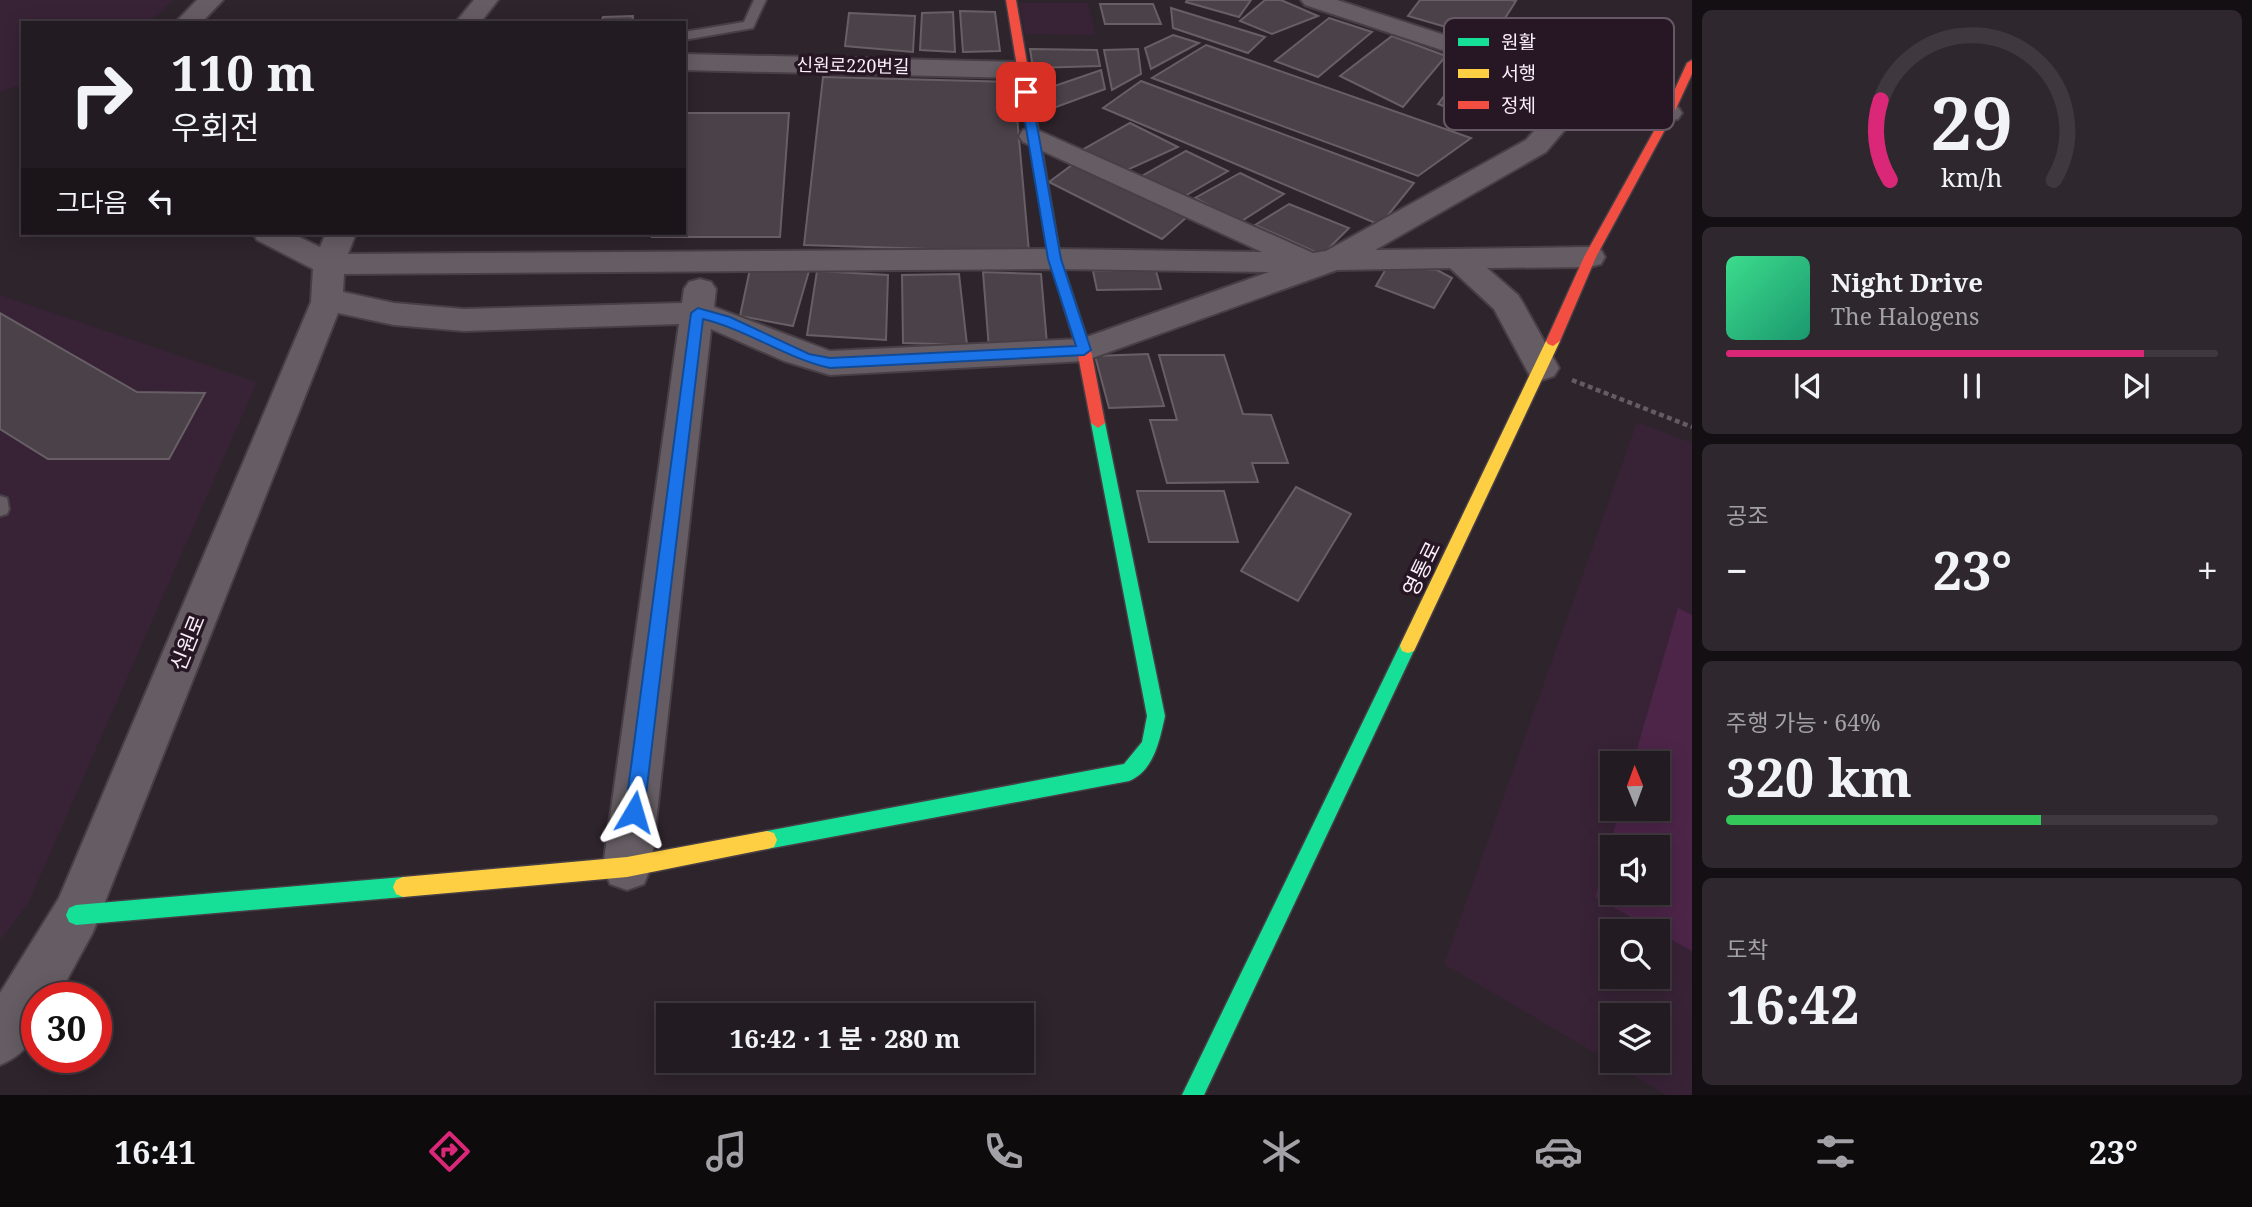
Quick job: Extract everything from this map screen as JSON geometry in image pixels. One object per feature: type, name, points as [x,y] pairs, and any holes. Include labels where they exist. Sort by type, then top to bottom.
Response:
[{"type":"street","points":[[189,21],[211,0]]},
{"type":"street","points":[[469,21],[486,0]]},
{"type":"street","points":[[76,915],[627,867],[1129,772],[1150,747],[1156,716],[1084,350],[1055,259],[1011,0]]},
{"type":"street","points":[[1313,0],[1388,11],[1444,33]]},
{"type":"street","name":"신원로220번길","points":[[686,62],[1022,70]]},
{"type":"street","name":"영통로","points":[[1674,102],[1692,63]]},
{"type":"street","points":[[333,266],[347,303],[394,314],[464,320],[698,313],[725,320],[806,358],[830,363],[1084,350],[1323,262],[1536,146],[1550,130]]},
{"type":"street","name":"영통로","points":[[1193,1095],[1542,369],[1590,257],[1660,130]]},
{"type":"street","points":[[1033,136],[1323,262]]},
{"type":"street","points":[[272,235],[333,266],[1055,259],[1323,262],[1590,257]]},
{"type":"street","points":[[1458,259],[1507,303],[1542,369]]},
{"type":"street","points":[[627,867],[704,262]]},
{"type":"street","name":"신원로","points":[[0,1038],[47,967],[76,915],[333,266]]},
{"type":"lane","points":[[686,36],[749,25],[760,0]]},
{"type":"lane","points":[[0,503],[0,509]]},
{"type":"path","points":[[1542,369],[1692,427]]},
{"type":"shaded area","points":[[0,0],[174,0],[150,21],[21,21],[21,85],[0,92]]},
{"type":"shaded area","points":[[1019,3],[1088,3],[1095,35],[1025,34]]},
{"type":"shaded area","points":[[0,295],[257,382],[28,904],[0,940]]},
{"type":"shaded area","points":[[1637,422],[1692,443],[1692,1095],[1666,1095],[1629,1073],[1670,1073],[1670,1003],[1600,1003],[1600,1056],[1444,964]]},
{"type":"shaded area","points":[[1678,608],[1692,615],[1692,951],[1670,939],[1670,919],[1635,919],[1609,905],[1670,905],[1670,835],[1613,835],[1617,821],[1670,821],[1670,751],[1636,751]]},
{"type":"shaded area","points":[[1600,879],[1600,900],[1595,897]]},
{"type":"building","points":[[1251,0],[1239,17],[1186,2]]},
{"type":"building","points":[[1265,0],[1281,0],[1318,16],[1272,34],[1240,21]]},
{"type":"building","points":[[1420,0],[1516,1],[1505,18],[1444,18],[1444,26],[1408,16]]},
{"type":"building","points":[[1100,4],[1153,4],[1161,24],[1105,24]]},
{"type":"building","points":[[1171,8],[1265,37],[1248,53],[1173,28]]},
{"type":"building","points":[[960,11],[995,12],[1000,51],[963,52]]},
{"type":"building","points":[[953,12],[955,52],[920,50],[922,13]]},
{"type":"building","points":[[849,13],[915,16],[913,52],[845,46]]},
{"type":"building","points":[[633,16],[632,21],[602,21],[603,17]]},
{"type":"building","points":[[1329,18],[1372,32],[1318,77],[1275,61]]},
{"type":"building","points":[[1173,35],[1199,43],[1151,69],[1145,48]]},
{"type":"building","points":[[1392,36],[1444,55],[1403,107],[1340,76]]},
{"type":"building","points":[[1206,45],[1471,138],[1418,176],[1152,78]]},
{"type":"building","points":[[1030,49],[1097,50],[1100,66],[1033,68]]},
{"type":"building","points":[[1138,49],[1141,74],[1112,90],[1104,50]]},
{"type":"building","points":[[1101,70],[1105,89],[1040,113],[1037,92]]},
{"type":"building","points":[[823,77],[1014,82],[1029,252],[804,245]]},
{"type":"building","points":[[1141,81],[1414,183],[1380,225],[1103,108]]},
{"type":"building","points":[[1444,96],[1444,106],[1438,104]]},
{"type":"building","points":[[686,113],[789,113],[780,237],[652,237],[686,235]]},
{"type":"building","points":[[1130,123],[1178,147],[1125,171],[1082,150]]},
{"type":"building","points":[[1186,151],[1228,171],[1185,196],[1140,177]]},
{"type":"building","points":[[1076,162],[1188,216],[1162,239],[1049,182]]},
{"type":"building","points":[[1240,173],[1284,194],[1240,222],[1195,198]]},
{"type":"building","points":[[1289,204],[1349,228],[1322,255],[1255,225]]},
{"type":"building","points":[[1387,267],[1437,270],[1452,278],[1434,308],[1376,286]]},
{"type":"building","points":[[750,269],[809,271],[793,326],[740,316]]},
{"type":"building","points":[[817,271],[888,275],[886,340],[807,335]]},
{"type":"building","points":[[1093,271],[1156,271],[1161,289],[1097,290]]},
{"type":"building","points":[[983,272],[1041,274],[1047,344],[989,349]]},
{"type":"building","points":[[959,274],[967,345],[903,343],[902,275]]},
{"type":"building","points":[[0,313],[137,392],[205,393],[169,459],[48,459],[0,429]]},
{"type":"building","points":[[1148,354],[1164,406],[1109,408],[1095,356]]},
{"type":"building","points":[[1159,355],[1224,355],[1243,414],[1271,415],[1288,463],[1252,463],[1258,482],[1167,483],[1150,420],[1177,420]]},
{"type":"building","points":[[1296,487],[1351,514],[1298,601],[1241,571]]},
{"type":"building","points":[[1137,491],[1224,491],[1238,542],[1149,542]]},
{"type":"traffic: fast","points":[[767,840],[1129,772],[1150,746],[1156,716],[1098,423]]},
{"type":"traffic: fast","points":[[1193,1095],[1408,646]]},
{"type":"traffic: fast","points":[[76,915],[403,887]]},
{"type":"traffic: slow","points":[[1408,646],[1553,341]]},
{"type":"traffic: slow","points":[[403,887],[627,867],[767,840]]},
{"type":"traffic: jam","points":[[1011,0],[1055,259],[1084,350],[1098,423]]},
{"type":"traffic: jam","points":[[1674,102],[1692,63]]},
{"type":"traffic: jam","points":[[1553,341],[1590,257],[1660,130]]},
{"type":"route","points":[[634,812],[698,313],[725,320],[806,358],[830,363],[1084,350],[1055,259],[1026,92]]}]
